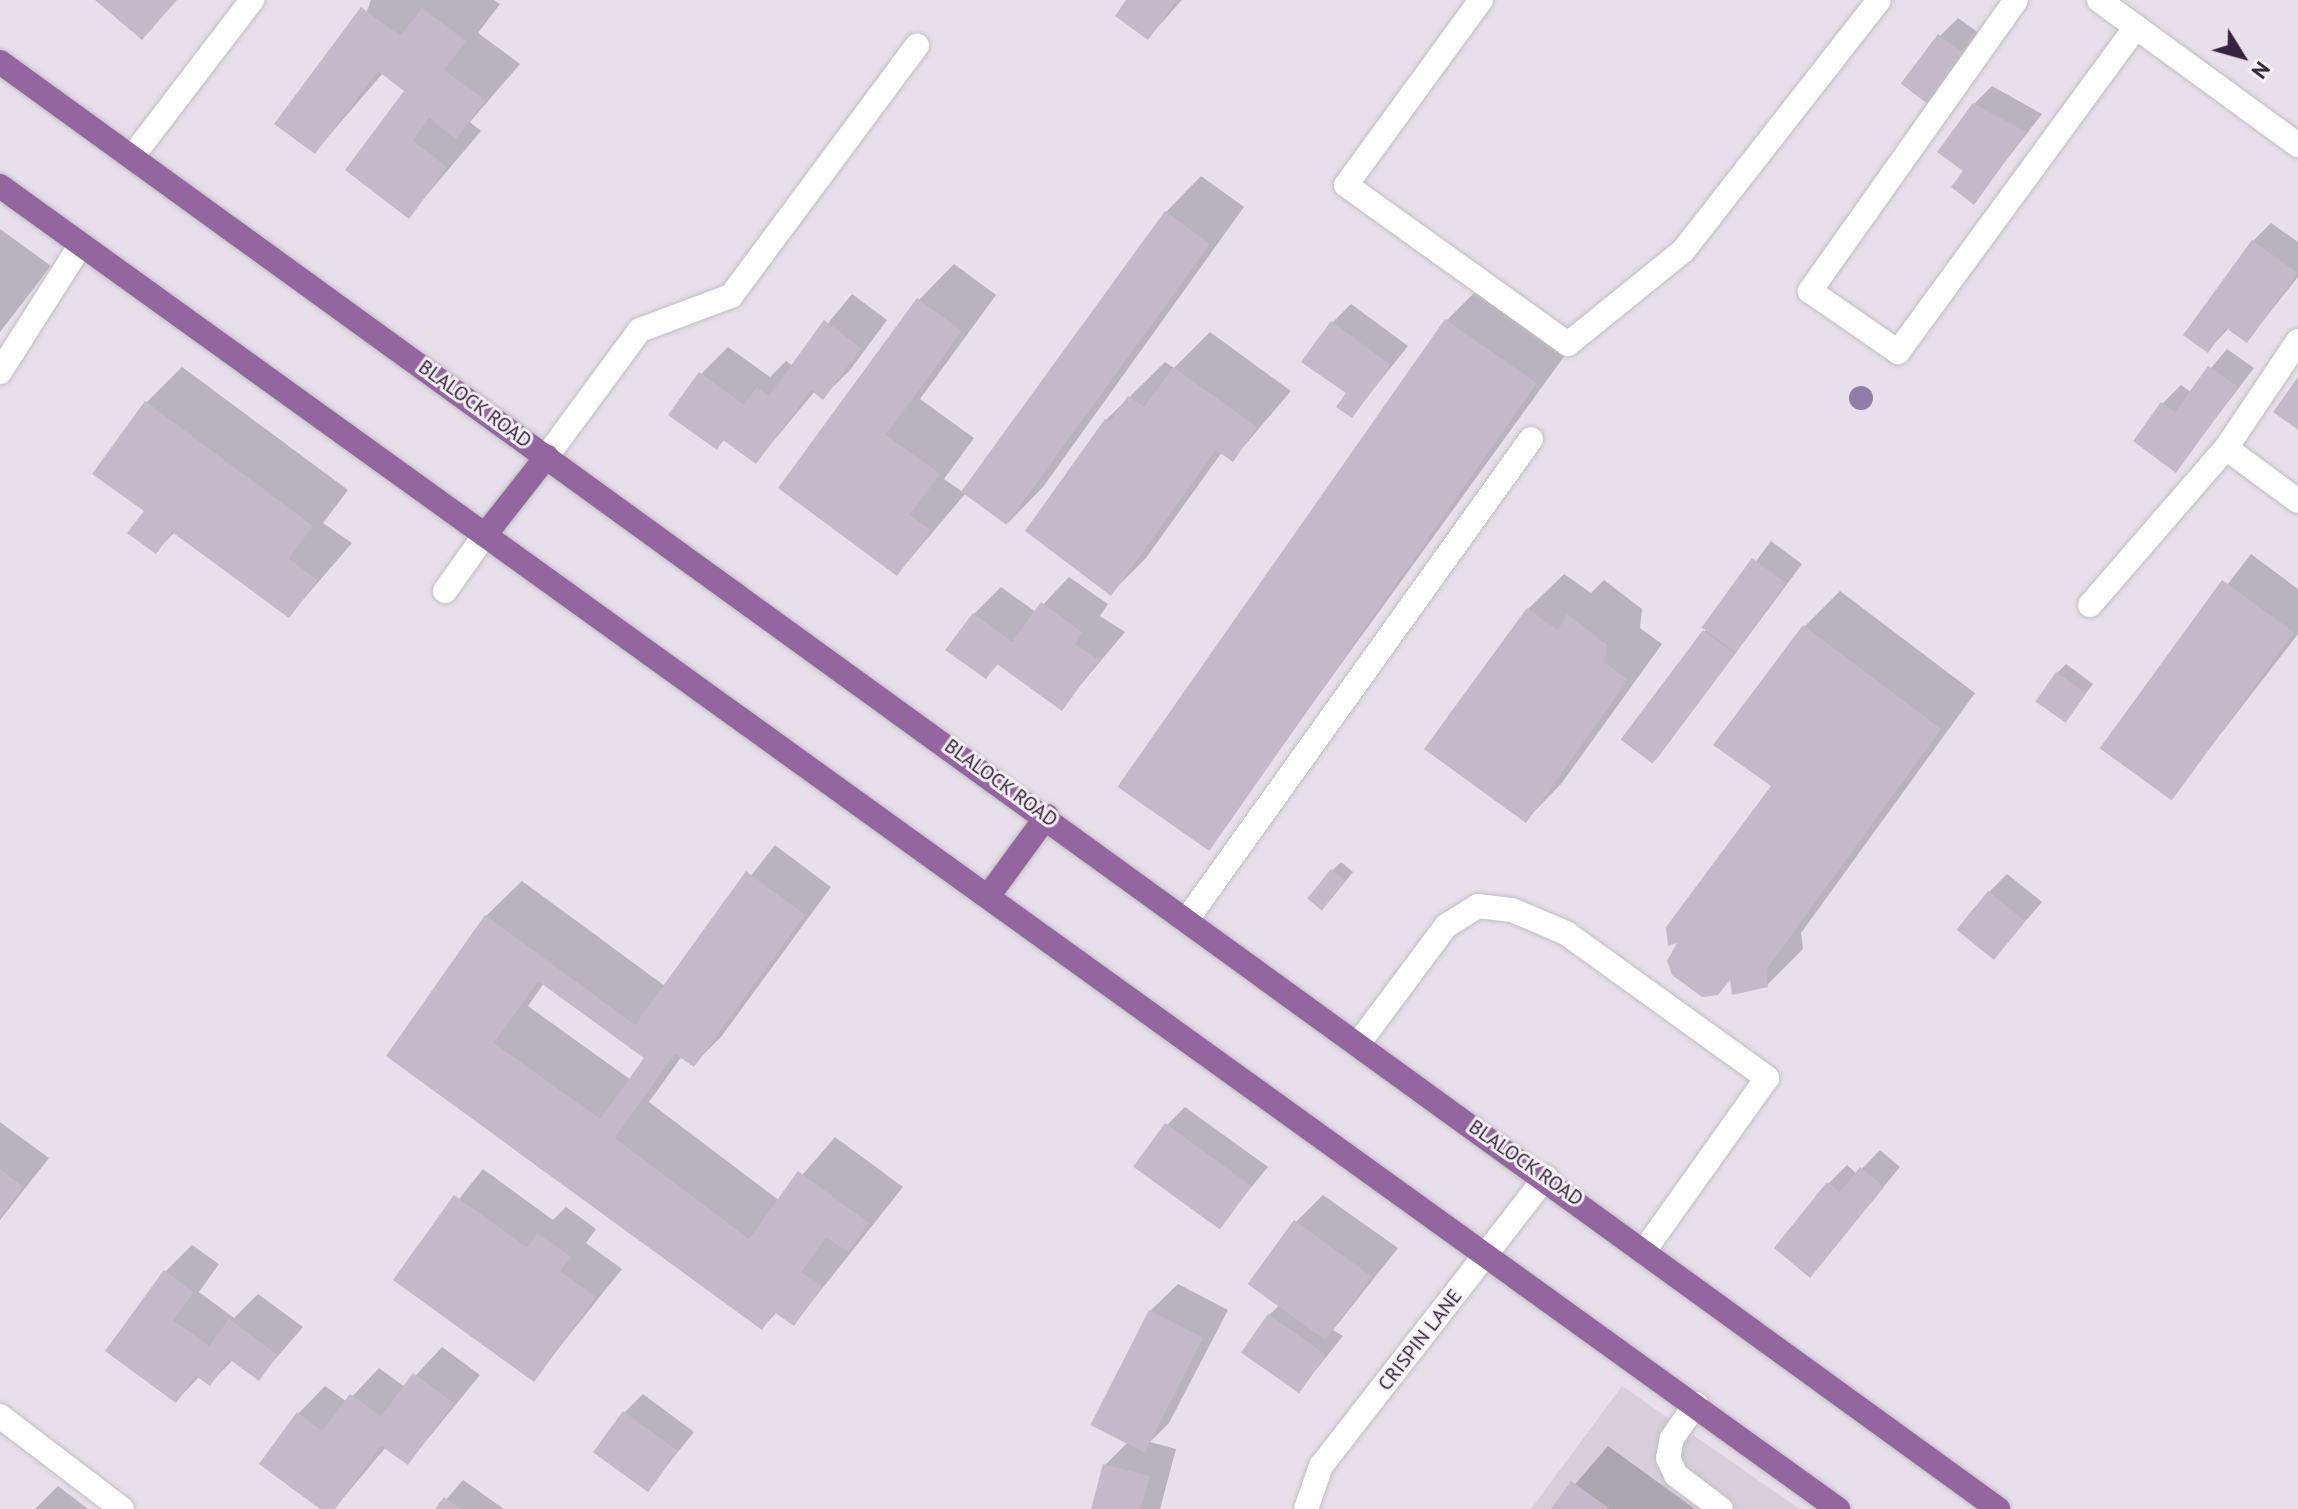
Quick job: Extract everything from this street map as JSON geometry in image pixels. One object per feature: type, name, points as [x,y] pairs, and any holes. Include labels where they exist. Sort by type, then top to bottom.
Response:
[{"type":"main road","name":"BLALOCK ROAD","points":[[0,62],[1047,816],[1358,1044],[1646,1248],[1998,1509]]},
{"type":"main road","points":[[0,186],[1489,1252],[1838,1509]]},
{"type":"main road","points":[[485,535],[547,456]]},
{"type":"main road","points":[[989,895],[1047,816]]},
{"type":"street","points":[[132,157],[252,0]]},
{"type":"street","points":[[1481,0],[1346,185],[1568,344],[1683,251],[1879,0]]},
{"type":"street","points":[[2016,0],[1810,291],[1898,352],[2136,27]]},
{"type":"street","points":[[2099,0],[2298,145]]},
{"type":"street","points":[[547,456],[640,330],[731,296],[917,46]]},
{"type":"street","points":[[0,372],[80,246]]},
{"type":"street","points":[[2090,605],[2226,448],[2298,341]]},
{"type":"street","points":[[1188,918],[1531,439]]},
{"type":"street","points":[[2226,448],[2298,501]]},
{"type":"street","points":[[445,591],[485,535]]},
{"type":"street","points":[[1358,1044],[1446,926],[1478,906],[1512,910],[1566,933],[1767,1078],[1646,1248]]},
{"type":"street","name":"CRISPIN LANE","points":[[1306,1509],[1321,1466],[1546,1177]]},
{"type":"street","points":[[1696,1404],[1672,1438],[1668,1458],[1676,1475],[1721,1509]]},
{"type":"street","points":[[0,1416],[122,1509]]},
{"type":"shaded area","points":[[1622,1386],[1800,1509],[1531,1509]]},
{"type":"building","points":[[95,0],[177,0],[142,40]]},
{"type":"building","points":[[1126,0],[1177,0],[1148,40],[1115,16]]},
{"type":"building","points":[[361,7],[400,36],[422,8],[466,41],[444,70],[486,100],[456,139],[429,118],[413,141],[447,167],[409,219],[345,170],[404,91],[378,71],[315,154],[274,124]]},
{"type":"building","points":[[1938,34],[1969,57],[1932,107],[1901,84]]},
{"type":"building","points":[[1973,103],[2026,132],[1974,205],[1951,187],[1963,171],[1937,152]]},
{"type":"building","points":[[1165,211],[1210,244],[1006,525],[961,492]]},
{"type":"building","points":[[2252,240],[2298,273],[2247,343],[2226,328],[2208,353],[2183,335]]},
{"type":"building","points":[[917,298],[962,331],[886,435],[940,474],[910,515],[931,530],[897,576],[778,488]]},
{"type":"building","points":[[1445,319],[1537,383],[1209,851],[1117,787]]},
{"type":"building","points":[[824,320],[861,348],[823,400],[811,390],[756,464],[723,440],[717,450],[668,415],[699,372],[744,405],[757,387],[769,396]]},
{"type":"building","points":[[1331,321],[1391,365],[1352,418],[1336,407],[1346,393],[1301,362]]},
{"type":"building","points":[[2208,366],[2238,387],[2176,473],[2133,441],[2161,402],[2175,412]]},
{"type":"building","points":[[1173,367],[1257,427],[1233,462],[1216,450],[1111,596],[1025,531],[1105,419],[1110,422],[1128,396],[1144,407]]},
{"type":"building","points":[[2298,377],[2298,430],[2273,412]]},
{"type":"building","points":[[145,401],[313,526],[289,559],[318,580],[289,618],[172,532],[156,554],[127,533],[144,511],[92,474]]},
{"type":"building","points":[[1752,558],[1786,583],[1735,652],[1701,628]]},
{"type":"building","points":[[2222,580],[2294,632],[2172,801],[2100,748]]},
{"type":"building","points":[[1041,602],[1082,632],[1075,644],[1099,660],[1062,711],[997,664],[986,679],[945,650],[973,613],[1012,642]]},
{"type":"building","points":[[1527,608],[1558,630],[1567,614],[1607,645],[1605,663],[1628,680],[1526,823],[1424,749]]},
{"type":"building","points":[[1803,625],[1941,729],[1766,970],[1768,987],[1732,995],[1730,980],[1718,995],[1702,997],[1672,975],[1667,961],[1677,943],[1668,946],[1666,927],[1771,786],[1713,745]]},
{"type":"building","points":[[1703,630],[1735,654],[1652,763],[1621,739]]},
{"type":"building","points":[[2056,672],[2086,693],[2066,723],[2035,701]]},
{"type":"building","points":[[1331,869],[1346,881],[1322,910],[1307,899]]},
{"type":"building","points":[[746,871],[805,915],[694,1067],[675,1054],[615,1138],[749,1239],[798,1171],[869,1223],[848,1252],[826,1237],[801,1272],[823,1286],[794,1326],[774,1312],[762,1330],[386,1056],[485,915],[635,1025]],"holes":[[[538,981],[644,1058],[600,1119],[494,1043]]]},
{"type":"building","points":[[1988,891],[2025,921],[1994,960],[1957,930]]},
{"type":"building","points":[[1165,1123],[1252,1186],[1220,1230],[1133,1167]]},
{"type":"building","points":[[1860,1167],[1884,1187],[1810,1278],[1774,1248],[1827,1182],[1840,1192]]},
{"type":"building","points":[[0,1169],[23,1187],[0,1218]]},
{"type":"building","points":[[454,1195],[527,1247],[537,1233],[571,1257],[560,1271],[596,1297],[534,1382],[393,1280]]},
{"type":"building","points":[[1294,1220],[1372,1276],[1325,1340],[1248,1284]]},
{"type":"building","points":[[164,1270],[194,1292],[173,1320],[209,1346],[229,1319],[278,1355],[259,1381],[229,1359],[210,1386],[196,1376],[176,1403],[105,1351]]},
{"type":"building","points":[[1149,1310],[1203,1338],[1145,1453],[1090,1425]]},
{"type":"building","points":[[1268,1314],[1326,1355],[1299,1393],[1241,1353]]},
{"type":"building","points":[[413,1373],[454,1403],[408,1465],[381,1446],[335,1509],[320,1509],[259,1464],[297,1412],[322,1431],[350,1394],[381,1416]]},
{"type":"building","points":[[623,1411],[678,1451],[648,1492],[593,1452]]},
{"type":"building","points":[[1103,1464],[1150,1476],[1141,1509],[1091,1509]]},
{"type":"building","points":[[1571,1481],[1610,1509],[1551,1509]]},
{"type":"building","points":[[444,1497],[461,1509],[435,1509]]}]
